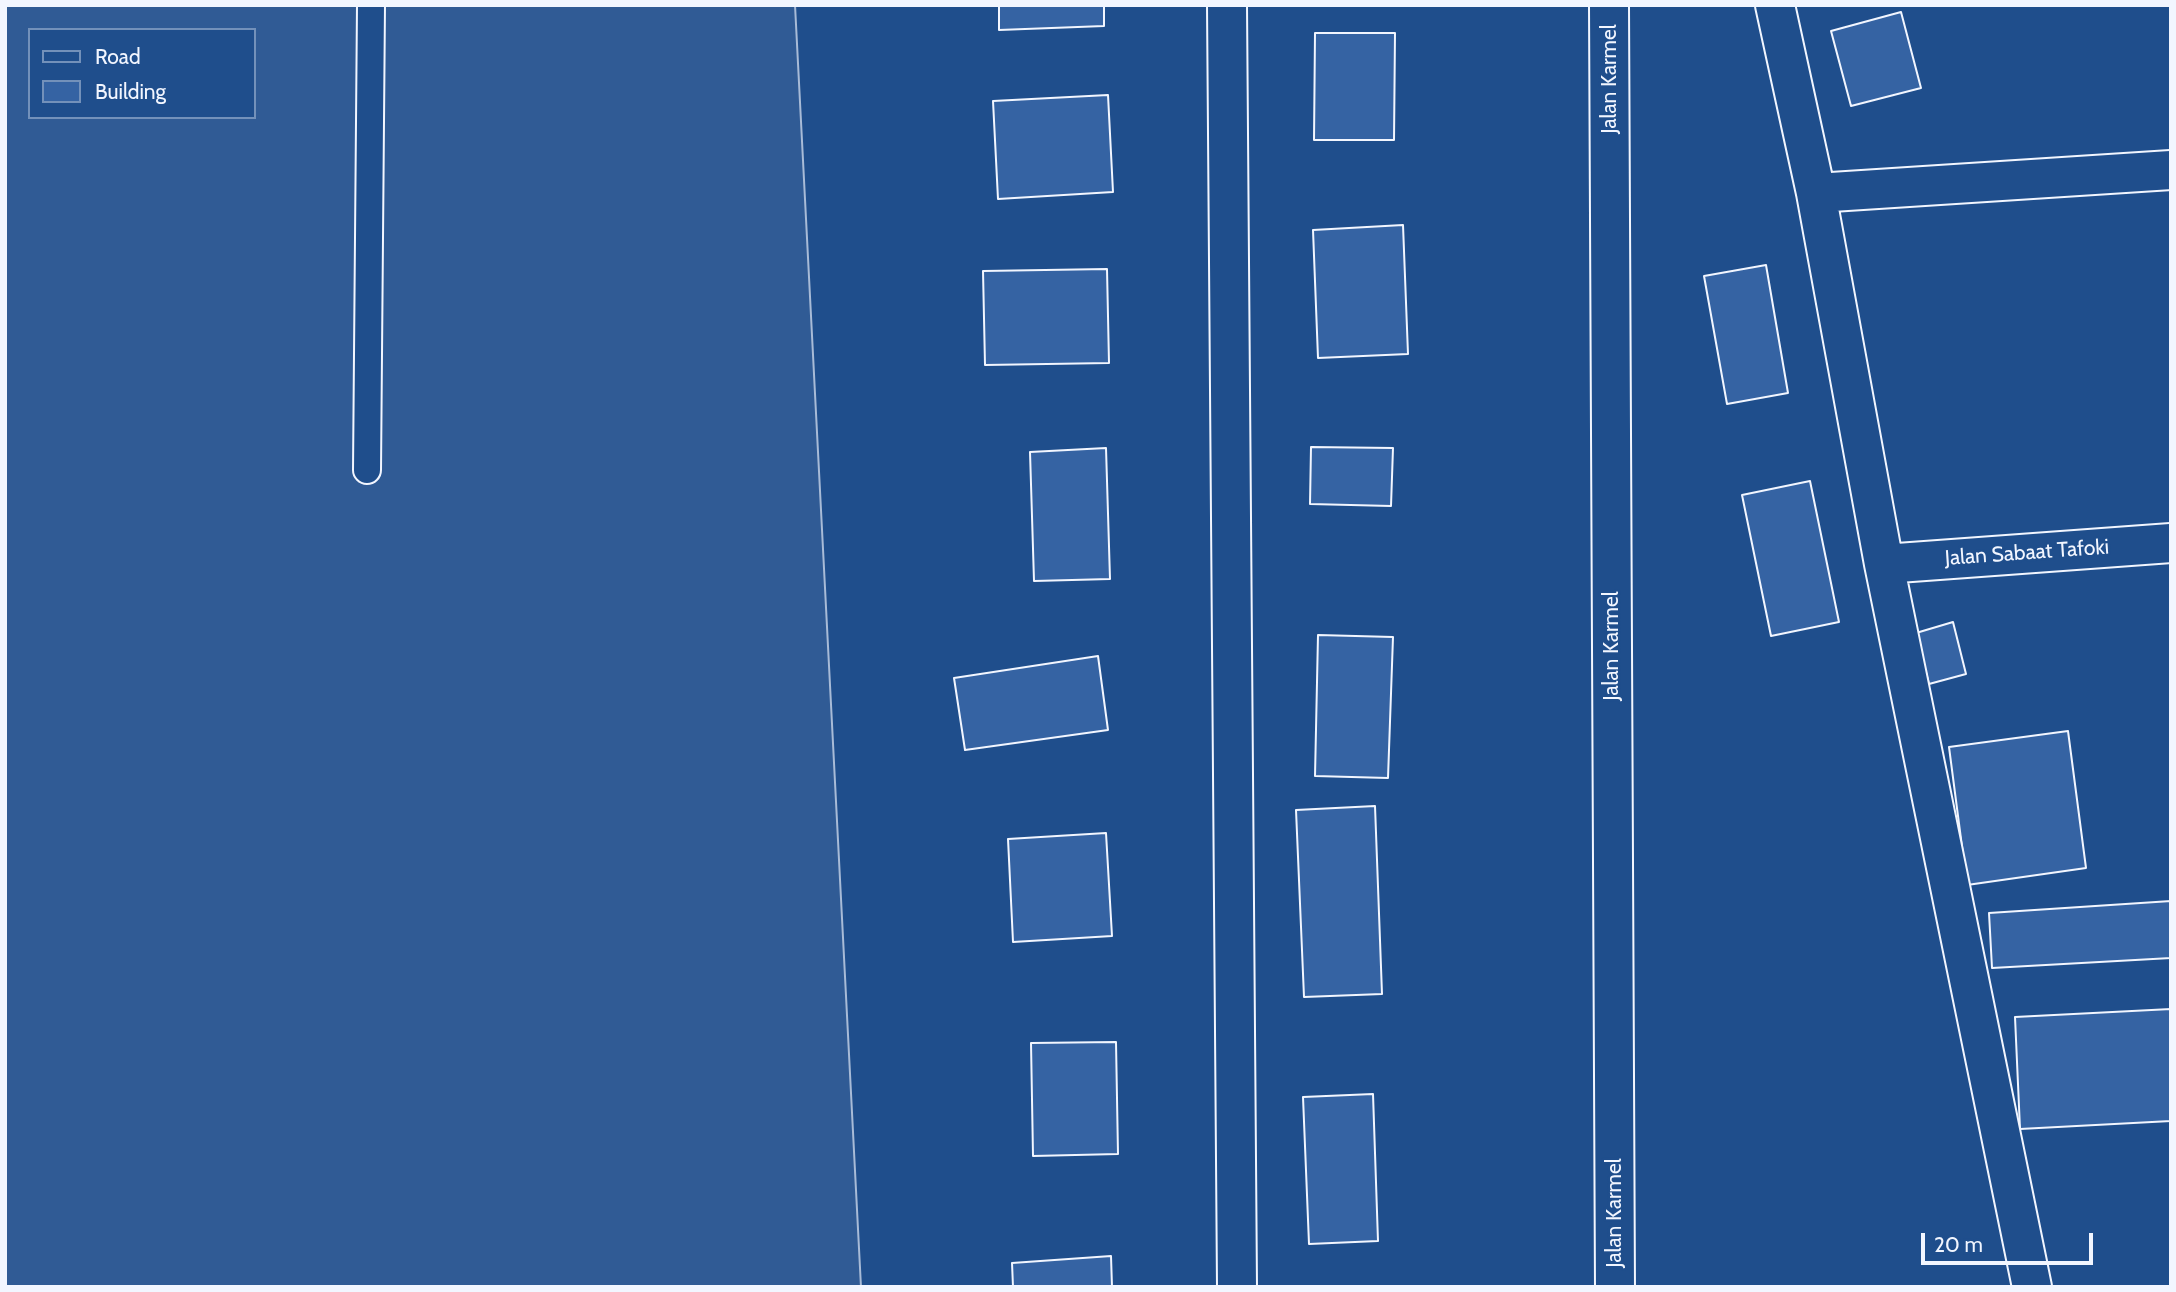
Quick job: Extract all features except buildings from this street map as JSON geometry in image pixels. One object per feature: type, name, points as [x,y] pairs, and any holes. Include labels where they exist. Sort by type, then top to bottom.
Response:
[{"type":"street","points":[[1227,5],[1237,1287]]},
{"type":"street","name":"Jalan Karmel","points":[[1609,5],[1615,1287]]},
{"type":"street","points":[[1775,5],[1816,193],[1884,564],[2032,1287]]},
{"type":"street","points":[[1816,193],[2171,170]]},
{"type":"street","name":"Jalan Sabaat Tafoki","points":[[1884,564],[2171,543]]},
{"type":"lane","points":[[367,470],[371,5]]},
{"type":"shaded area","points":[[5,5],[795,5],[861,1287],[5,1287]]}]
